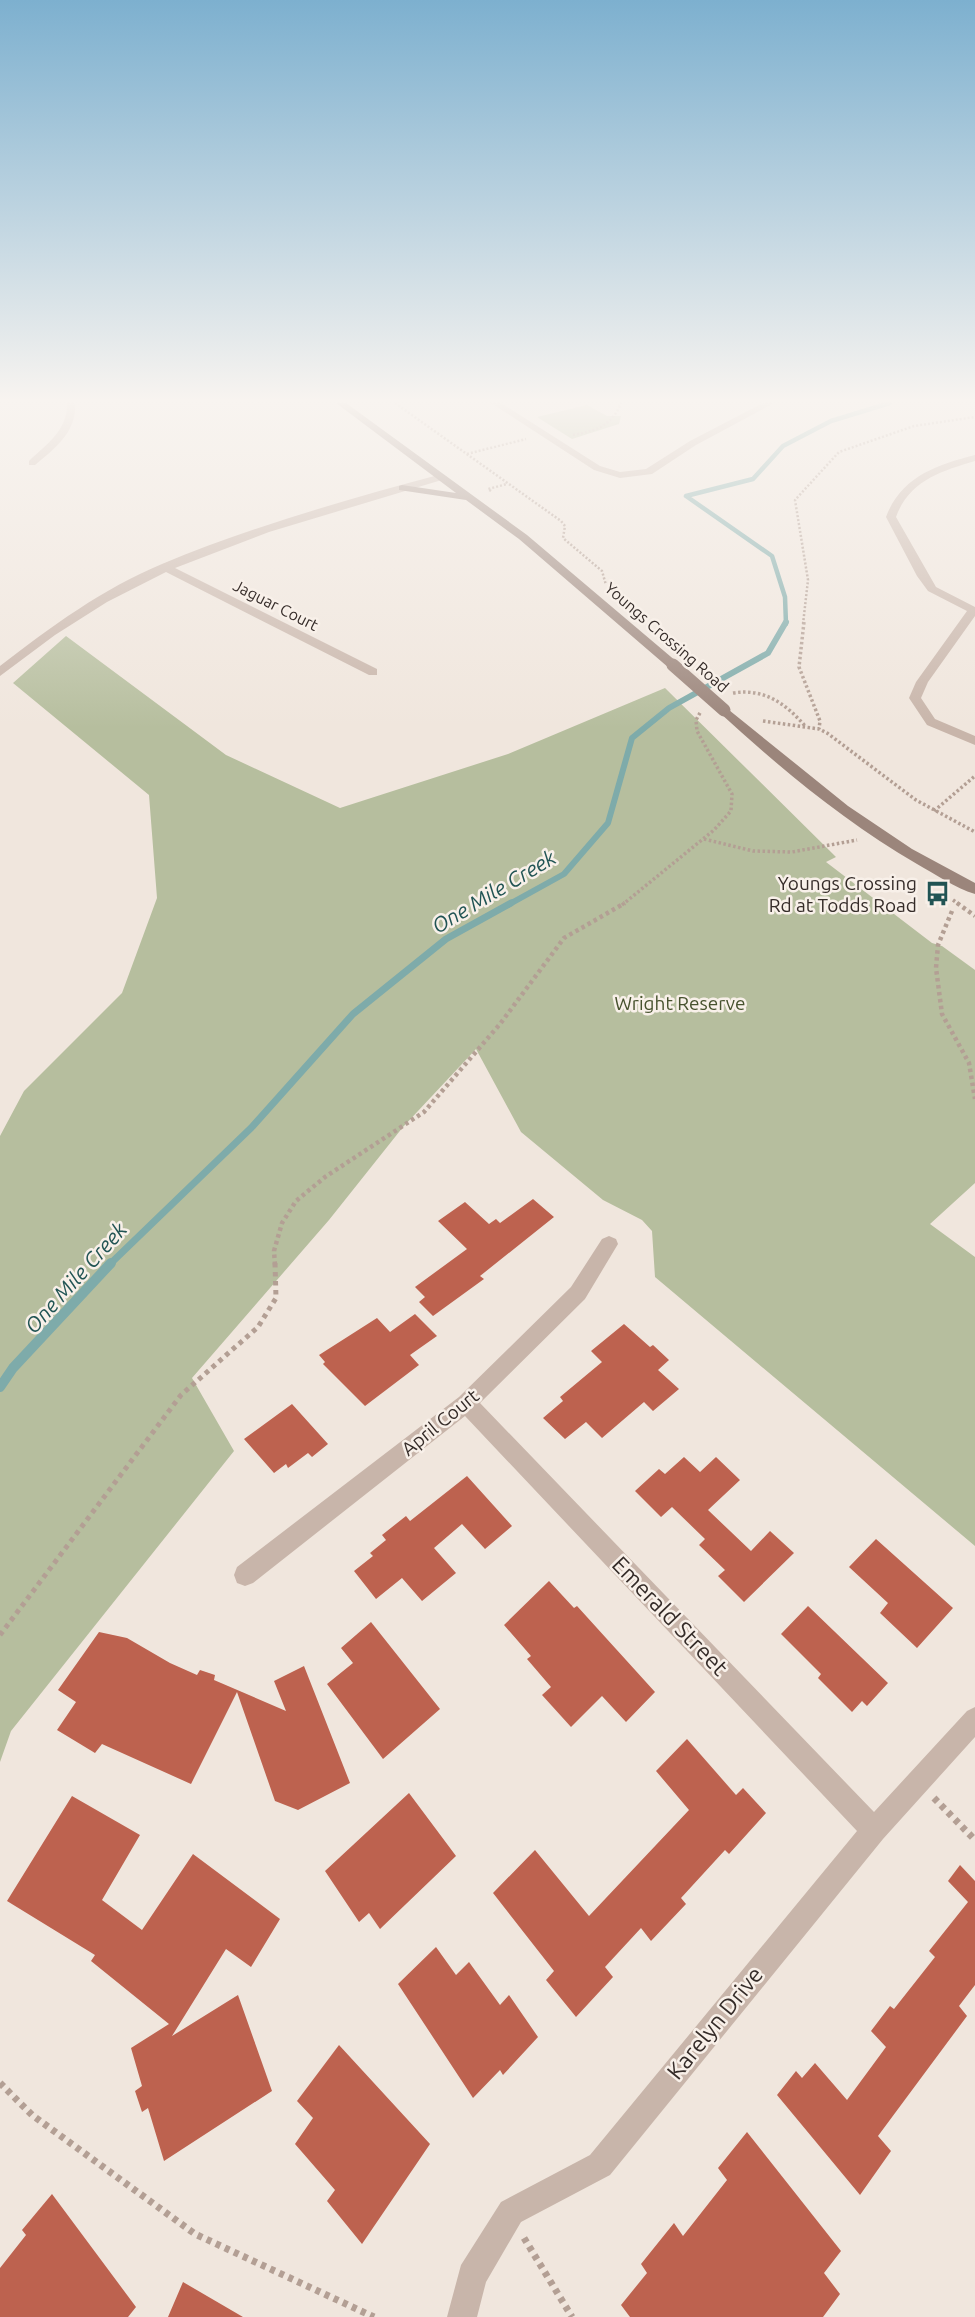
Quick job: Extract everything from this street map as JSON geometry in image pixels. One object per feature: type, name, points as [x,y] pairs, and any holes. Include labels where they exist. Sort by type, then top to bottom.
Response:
[{"type":"main road","name":"Youngs Crossing Road","points":[[489,511],[533,545],[673,665],[724,704],[757,741],[849,812],[975,889]]},
{"type":"street","points":[[0,672],[74,617],[164,567],[268,527],[323,511]]},
{"type":"street","points":[[894,511],[891,517],[922,576],[932,589],[974,611],[922,682],[915,698],[931,722],[974,745]]},
{"type":"street","name":"Jaguar Court","points":[[164,567],[373,672]]},
{"type":"street","name":"April Court","points":[[245,1575],[466,1403],[578,1293],[609,1244]]},
{"type":"street","name":"Emerald Street","points":[[466,1403],[874,1830]]},
{"type":"street","name":"Karelyn Drive","points":[[511,2212],[600,2165],[874,1830],[975,1719]]},
{"type":"street","points":[[462,2317],[472,2276],[511,2212]]},
{"type":"path","points":[[548,511],[563,522],[563,538],[602,571],[608,588]]},
{"type":"path","points":[[797,511],[808,580],[799,667],[820,721],[819,729]]},
{"type":"path","points":[[724,704],[736,692],[758,691],[773,696],[806,727]]},
{"type":"path","points":[[0,1635],[181,1395],[258,1327],[268,1313],[276,1298],[274,1251],[282,1223],[296,1201],[325,1177],[424,1112],[500,1024],[564,938],[632,899],[732,811],[732,794],[698,731],[696,720],[703,708]]},
{"type":"path","points":[[755,717],[763,721],[819,729],[888,781],[934,811],[975,832]]},
{"type":"path","points":[[934,811],[975,776]]},
{"type":"path","points":[[703,839],[753,851],[792,852],[858,840]]},
{"type":"path","points":[[952,911],[938,945],[936,968],[942,1014],[969,1063],[975,1099]]},
{"type":"path","points":[[918,1781],[975,1840]]},
{"type":"path","points":[[0,2083],[32,2115],[195,2234],[373,2317]]},
{"type":"path","points":[[511,2212],[543,2272],[572,2317]]},
{"type":"green space","name":"Wright Reserve","points":[[66,636],[226,755],[340,808],[508,754],[665,688],[836,857],[826,862],[932,943],[942,946],[975,970],[975,1183],[930,1224],[975,1257],[975,1546],[655,1277],[652,1231],[642,1220],[603,1200],[521,1132],[476,1049],[403,1127],[329,1220],[192,1378],[234,1451],[11,1731],[0,1762],[0,1136],[24,1091],[122,993],[157,898],[149,795],[13,683]]},
{"type":"building","points":[[533,1199],[554,1217],[480,1276],[484,1279],[433,1316],[419,1302],[425,1297],[415,1287],[467,1249],[438,1221],[465,1202],[489,1224],[496,1219],[500,1223]]},
{"type":"building","points":[[415,1314],[437,1336],[410,1355],[419,1365],[365,1406],[323,1364],[325,1362],[319,1355],[377,1318],[390,1332]]},
{"type":"building","points":[[624,1324],[669,1360],[658,1370],[679,1389],[653,1411],[644,1402],[602,1438],[586,1422],[565,1439],[543,1418],[563,1401],[560,1397],[602,1362],[591,1351]]},
{"type":"building","points":[[292,1404],[328,1444],[312,1457],[308,1453],[288,1468],[286,1464],[274,1473],[244,1439]]},
{"type":"building","points":[[684,1457],[700,1472],[716,1457],[740,1480],[708,1510],[751,1551],[770,1531],[794,1553],[744,1602],[718,1576],[725,1570],[699,1545],[705,1539],[672,1507],[661,1517],[635,1491],[659,1469],[665,1474]]},
{"type":"building","points":[[467,1476],[512,1526],[485,1549],[462,1524],[434,1548],[456,1573],[422,1601],[402,1578],[376,1599],[354,1571],[373,1556],[370,1553],[386,1540],[382,1535],[406,1516],[410,1521]]},
{"type":"building","points":[[876,1539],[953,1608],[917,1648],[880,1613],[888,1603],[849,1567]]},
{"type":"building","points":[[549,1581],[574,1608],[577,1606],[655,1692],[626,1722],[602,1696],[571,1727],[542,1695],[551,1687],[527,1659],[531,1656],[504,1625]]},
{"type":"building","points":[[808,1606],[888,1683],[867,1706],[862,1701],[852,1712],[818,1678],[821,1674],[781,1634]]},
{"type":"building","points":[[371,1622],[440,1709],[383,1759],[327,1684],[353,1663],[341,1648]]},
{"type":"building","points":[[99,1632],[127,1638],[197,1675],[200,1670],[215,1675],[214,1680],[286,1711],[274,1681],[304,1666],[350,1783],[298,1810],[275,1801],[237,1692],[191,1784],[102,1744],[95,1753],[57,1730],[76,1702],[58,1690]]},
{"type":"building","points":[[687,1739],[736,1795],[743,1788],[766,1813],[729,1854],[725,1850],[681,1898],[686,1904],[651,1941],[641,1928],[605,1967],[613,1977],[576,2017],[546,1980],[554,1971],[493,1893],[535,1850],[589,1916],[689,1810],[656,1771]]},
{"type":"building","points":[[409,1793],[456,1856],[380,1929],[369,1913],[359,1922],[325,1871]]},
{"type":"building","points":[[72,1796],[140,1835],[102,1900],[142,1930],[193,1854],[280,1919],[251,1967],[226,1949],[172,2036],[238,1995],[272,2091],[164,2161],[148,2108],[142,2112],[135,2091],[142,2086],[131,2048],[169,2024],[91,1961],[95,1955],[7,1901]]},
{"type":"building","points":[[960,1865],[975,1881],[975,1985],[959,2006],[967,2016],[878,2136],[891,2151],[860,2195],[777,2095],[796,2071],[802,2078],[815,2063],[847,2100],[886,2047],[871,2031],[890,2006],[894,2009],[935,1957],[929,1951],[968,1902],[948,1881]]},
{"type":"building","points":[[436,1947],[456,1975],[469,1962],[500,2005],[509,1995],[538,2037],[503,2075],[500,2070],[473,2098],[398,1984]]},
{"type":"building","points":[[339,2045],[430,2144],[362,2244],[327,2201],[335,2190],[295,2144],[313,2118],[297,2101]]},
{"type":"building","points":[[747,2132],[841,2251],[824,2273],[840,2294],[823,2317],[630,2317],[621,2305],[647,2273],[641,2264],[674,2223],[683,2236],[727,2180],[718,2168]]},
{"type":"building","points":[[52,2194],[136,2307],[128,2317],[0,2317],[0,2268],[26,2235],[22,2230]]},
{"type":"building","points":[[183,2282],[243,2317],[168,2317]]},
{"type":"waterway","name":"One Mile Creek","points":[[708,511],[772,556],[785,597],[786,622]]},
{"type":"waterway","name":"One Mile Creek","points":[[508,905],[564,874],[608,823],[632,738],[669,708],[768,653],[786,622]]},
{"type":"waterway","name":"One Mile Creek","points":[[110,1264],[251,1128],[353,1014],[446,939],[511,903]]},
{"type":"waterway","name":"One Mile Creek","points":[[0,1387],[13,1368],[110,1264]]},
{"type":"place","name":"Youngs Crossing Rd at Todds Road","points":[[937,894]]}]
